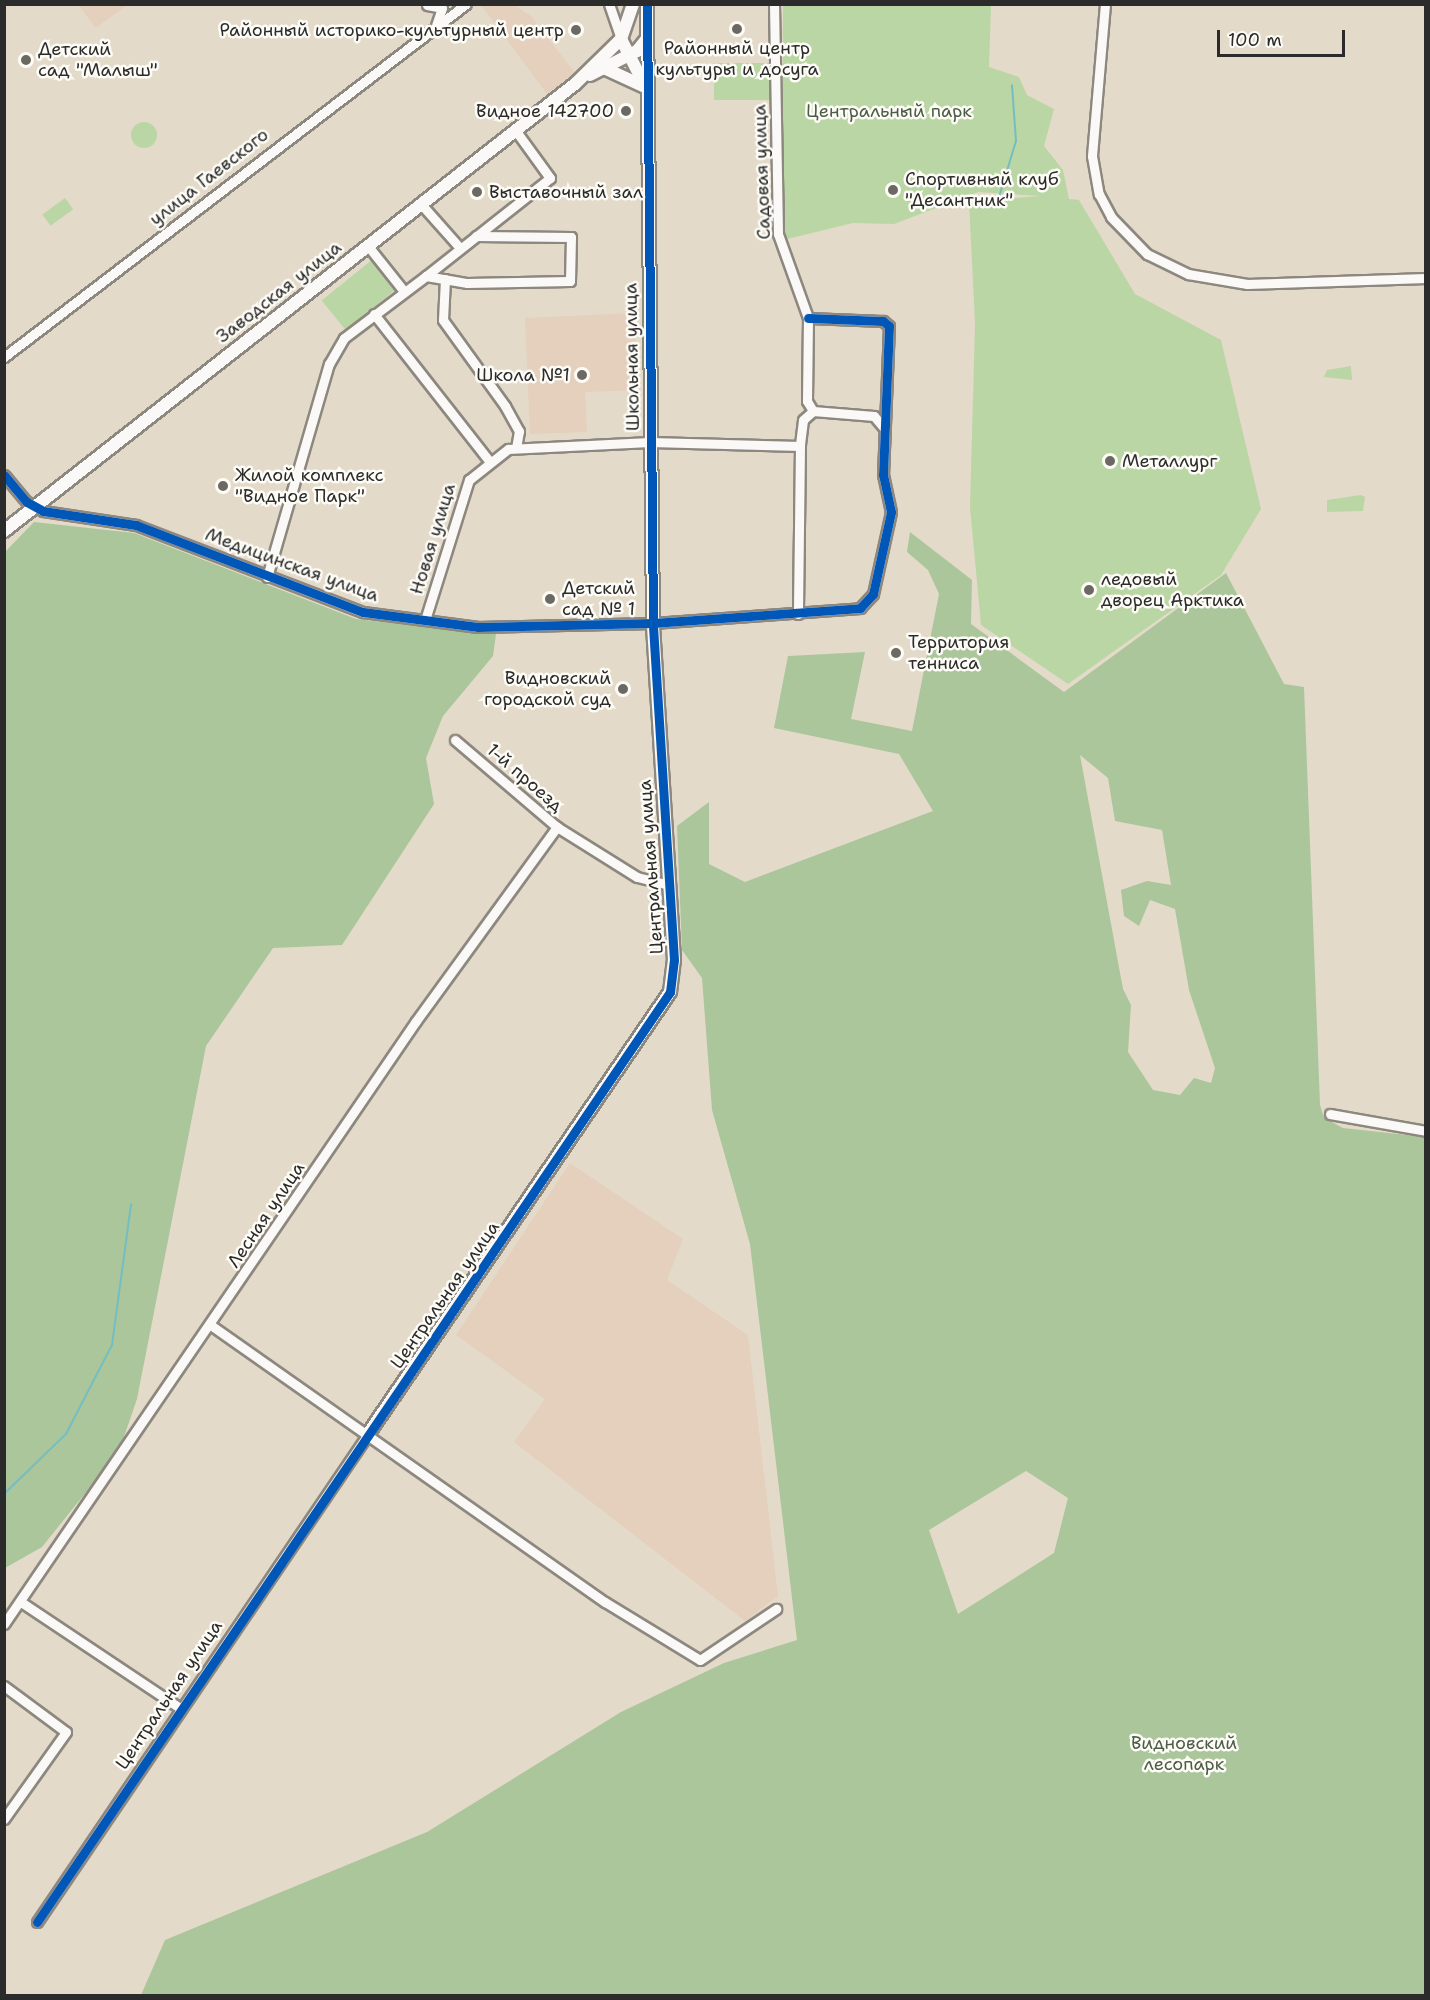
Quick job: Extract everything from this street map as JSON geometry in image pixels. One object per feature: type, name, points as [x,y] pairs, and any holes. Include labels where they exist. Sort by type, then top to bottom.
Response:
[{"type":"street","points":[[609,4],[645,90]]},
{"type":"street","points":[[623,35],[633,4]]},
{"type":"street","name":"Садовая улица","points":[[774,4],[777,234],[808,318],[807,401],[813,411]]},
{"type":"street","points":[[1105,4],[1092,156],[1099,194],[1111,217],[1147,254],[1188,274],[1238,283],[1425,278]]},
{"type":"street","points":[[436,27],[427,5],[463,6]]},
{"type":"street","points":[[436,27],[441,6]]},
{"type":"street","name":"улица Гаевского","points":[[4,357],[463,6]]},
{"type":"street","name":"Школьная улица","points":[[645,6],[652,623]]},
{"type":"street","points":[[639,28],[646,40],[631,54],[576,82],[623,35],[639,28]]},
{"type":"street","points":[[604,68],[634,78],[645,90]]},
{"type":"street","name":"Заводская улица","points":[[4,531],[576,82]]},
{"type":"street","points":[[267,577],[329,364],[344,338],[550,178],[516,131]]},
{"type":"street","points":[[421,204],[460,248]]},
{"type":"street","points":[[426,276],[445,279],[570,281],[571,237],[476,236]]},
{"type":"street","points":[[368,246],[403,290]]},
{"type":"street","points":[[445,279],[443,320],[505,406],[519,431],[516,448]]},
{"type":"street","points":[[374,314],[490,462]]},
{"type":"street","points":[[808,318],[883,321],[888,326],[885,429]]},
{"type":"street","points":[[798,614],[800,446],[803,420],[813,411],[874,416],[885,429]]},
{"type":"street","name":"Медицинская улица","points":[[33,506],[136,525],[363,612],[478,627],[652,623],[798,614],[860,608],[873,594],[891,512],[883,475],[885,429]]},
{"type":"street","name":"Новая улица","points":[[425,620],[469,480],[490,462],[516,448],[650,442],[800,446]]},
{"type":"street","points":[[4,475],[33,506]]},
{"type":"street","name":"Центральная улица","points":[[37,1922],[180,1708],[670,992],[674,960],[652,623]]},
{"type":"street","name":"1-й проезд","points":[[455,740],[557,828],[637,877],[669,885]]},
{"type":"street","name":"Лесная улица","points":[[4,1624],[212,1326],[416,1021],[557,828]]},
{"type":"street","points":[[1330,1114],[1425,1131]]},
{"type":"street","points":[[212,1326],[623,1614],[700,1660],[776,1609]]},
{"type":"street","points":[[21,1602],[180,1708]]},
{"type":"street","points":[[4,1686],[66,1732],[4,1820]]},
{"type":"shaded area","points":[[78,5],[127,5],[96,28]]},
{"type":"shaded area","points":[[481,5],[514,5],[531,16],[575,73],[547,94]]},
{"type":"shaded area","name":"Школа №1","points":[[634,313],[637,390],[585,392],[587,432],[530,434],[525,318]]},
{"type":"shaded area","points":[[570,1163],[683,1239],[667,1280],[748,1335],[778,1596],[745,1621],[514,1442],[545,1399],[456,1335]]},
{"type":"green space","name":"Металлург","points":[[783,5],[991,5],[989,67],[1019,77],[1027,95],[1054,109],[1044,146],[1063,170],[1069,199],[1079,200],[1135,294],[1221,340],[1261,509],[1221,575],[1068,684],[981,625],[970,507],[975,323],[969,202],[1040,196],[978,192],[894,224],[853,223],[787,239],[782,229]]},
{"type":"green space","points":[[714,63],[771,63],[771,100],[714,100]]},
{"type":"green space","points":[[144,122],[153,126],[157,135],[153,144],[144,148],[135,144],[131,135],[135,126]]},
{"type":"green space","points":[[65,198],[73,209],[51,226],[42,214]]},
{"type":"green space","points":[[373,259],[397,289],[346,330],[322,301]]},
{"type":"green space","points":[[1351,366],[1352,380],[1324,377],[1327,370]]},
{"type":"green space","points":[[1361,495],[1365,497],[1363,511],[1327,512],[1327,500]]},
{"type":"green space","points":[[34,522],[134,533],[356,619],[496,634],[493,656],[443,716],[426,758],[434,804],[342,945],[273,948],[206,1046],[137,1399],[119,1451],[42,1547],[5,1568],[4,553]]},
{"type":"green space","name":"Видновский лесопарк","points":[[910,532],[972,580],[971,624],[1064,692],[1226,573],[1284,684],[1304,687],[1320,1105],[1324,1118],[1343,1128],[1425,1137],[1425,1995],[141,1995],[165,1940],[427,1832],[621,1712],[724,1663],[797,1640],[750,1244],[712,1110],[702,978],[682,950],[677,826],[709,802],[709,864],[745,882],[933,811],[899,754],[774,728],[788,656],[865,652],[851,719],[912,731],[939,594],[928,570],[907,552]],"holes":[[[1080,755],[1108,778],[1115,821],[1162,830],[1171,885],[1147,881],[1121,890],[1124,916],[1139,926],[1150,900],[1175,909],[1189,990],[1215,1068],[1211,1083],[1194,1078],[1180,1095],[1153,1090],[1128,1052],[1131,1005],[1123,989]],[[1026,1471],[1068,1498],[1054,1553],[958,1614],[929,1530]]]},
{"type":"waterway","points":[[999,197],[1016,141],[1012,85]]},
{"type":"waterway","points":[[4,1494],[66,1434],[112,1345],[131,1204]]},
{"type":"cycle path","points":[[37,1922],[670,992],[674,960],[653,623],[647,4]]},
{"type":"cycle path","points":[[4,475],[27,502],[43,511],[136,525],[363,612],[478,627],[653,623],[860,608],[873,594],[891,512],[883,475],[889,326],[883,321],[808,318]]},
{"type":"place","name":"Районный центр культуры и досуга","points":[[737,29]]},
{"type":"place","name":"Районный историко-культурный центр","points":[[576,30]]},
{"type":"place","name":"Детский сад \"Малыш\"","points":[[26,60]]},
{"type":"place","name":"Видное 142700","points":[[626,111]]},
{"type":"place","name":"Спортивный клуб \"Десантник\"","points":[[893,190]]},
{"type":"place","name":"Выставочный зал","points":[[477,192]]},
{"type":"place","name":"Школа №1","points":[[582,375]]},
{"type":"place","name":"Металлург","points":[[1110,461]]},
{"type":"place","name":"Жилой комплекс \"Видное Парк\"","points":[[223,486]]},
{"type":"place","name":"ледовый дворец Арктика","points":[[1089,590]]},
{"type":"place","name":"Детский сад № 1","points":[[550,599]]},
{"type":"place","name":"Территория тенниса","points":[[896,653]]},
{"type":"place","name":"Видновский городской суд","points":[[623,689]]},
{"type":"park label","name":"Центральный парк","points":[[889,111]]}]
